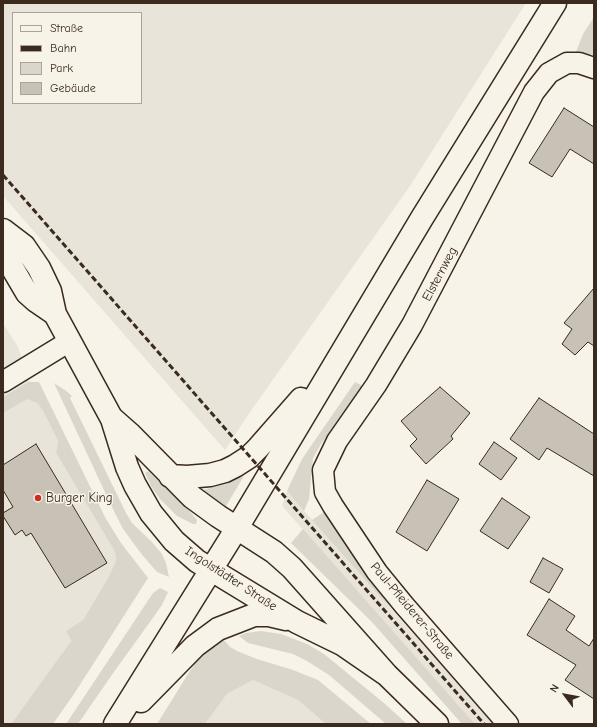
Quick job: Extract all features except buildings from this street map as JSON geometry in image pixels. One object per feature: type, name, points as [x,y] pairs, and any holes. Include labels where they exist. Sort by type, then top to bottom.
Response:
[{"type":"street","points":[[115,724],[237,528],[334,362],[555,3]]},
{"type":"street","name":"Elsternweg","points":[[325,492],[323,470],[337,440],[376,385],[412,325],[534,92],[549,73],[567,62],[579,63],[594,68]]},
{"type":"street","name":"Ingolstädter Straße","points":[[3,230],[18,240],[32,257],[49,288],[55,314],[112,419],[127,467],[142,499],[151,513],[174,540],[188,554],[211,569],[297,622],[342,644],[388,675]]},
{"type":"street","name":"Ingolstädter Straße","points":[[3,248],[10,264],[27,293],[55,314]]},
{"type":"street","points":[[3,382],[70,341]]},
{"type":"street","points":[[170,476],[187,477],[210,475],[225,471],[240,463],[258,448],[334,362]]},
{"type":"street","name":"Ingolstädter Straße","points":[[112,419],[130,434],[170,476],[196,500],[274,552],[292,568],[388,675],[437,724]]},
{"type":"street","name":"Paul-Pfleiderer-Straße","points":[[325,492],[377,572],[508,724]]},
{"type":"street","points":[[119,724],[208,634],[254,615],[269,616],[297,622]]},
{"type":"street","points":[[107,724],[133,695]]},
{"type":"shaded area","points":[[3,3],[526,3],[410,186],[248,415],[225,450],[3,196]]},
{"type":"shaded area","points":[[3,323],[18,347],[37,403],[42,409],[58,441],[56,453],[114,550],[116,557],[109,576],[83,620],[66,631],[71,641],[11,724],[3,724]]},
{"type":"shaded area","points":[[287,491],[495,724],[475,724],[282,506]]},
{"type":"shaded area","points":[[253,680],[298,700],[326,724],[205,724],[227,694]]},
{"type":"green space","points":[[594,17],[594,55],[576,52],[583,34]]},
{"type":"green space","points":[[29,382],[39,382],[105,517],[121,543],[148,578],[76,691],[53,724],[11,724],[71,641],[66,631],[83,620],[109,576],[116,557],[114,550],[56,453],[58,441],[42,409],[37,403],[27,399],[3,413],[3,397]]},
{"type":"green space","points":[[355,382],[365,387],[321,444],[313,458],[309,499],[304,511],[287,491],[302,459]]},
{"type":"green space","points":[[54,383],[72,396],[70,398],[126,513],[132,523],[162,554],[166,563],[169,577],[157,572],[123,529]]},
{"type":"green space","points":[[148,471],[187,508],[197,520],[196,524],[177,516],[160,499],[152,488],[145,473]]},
{"type":"green space","points":[[244,476],[226,506],[200,491],[220,485]]},
{"type":"green space","points":[[327,510],[364,570],[390,608],[312,520]]},
{"type":"green space","points":[[303,529],[475,724],[462,724],[371,621],[291,543]]},
{"type":"green space","points":[[160,588],[168,592],[162,605],[78,724],[66,724],[153,593]]},
{"type":"green space","points":[[261,631],[281,634],[307,644],[324,654],[384,703],[407,724],[386,724],[329,675],[307,661],[293,654],[248,643],[239,636],[246,633]]},
{"type":"green space","points":[[223,639],[230,647],[237,651],[318,680],[371,724],[326,724],[298,700],[253,680],[227,694],[205,724],[157,724],[201,655]]},
{"type":"railway","points":[[3,175],[484,724]]},
{"type":"place","name":"Burger King","points":[[38,498]]}]
